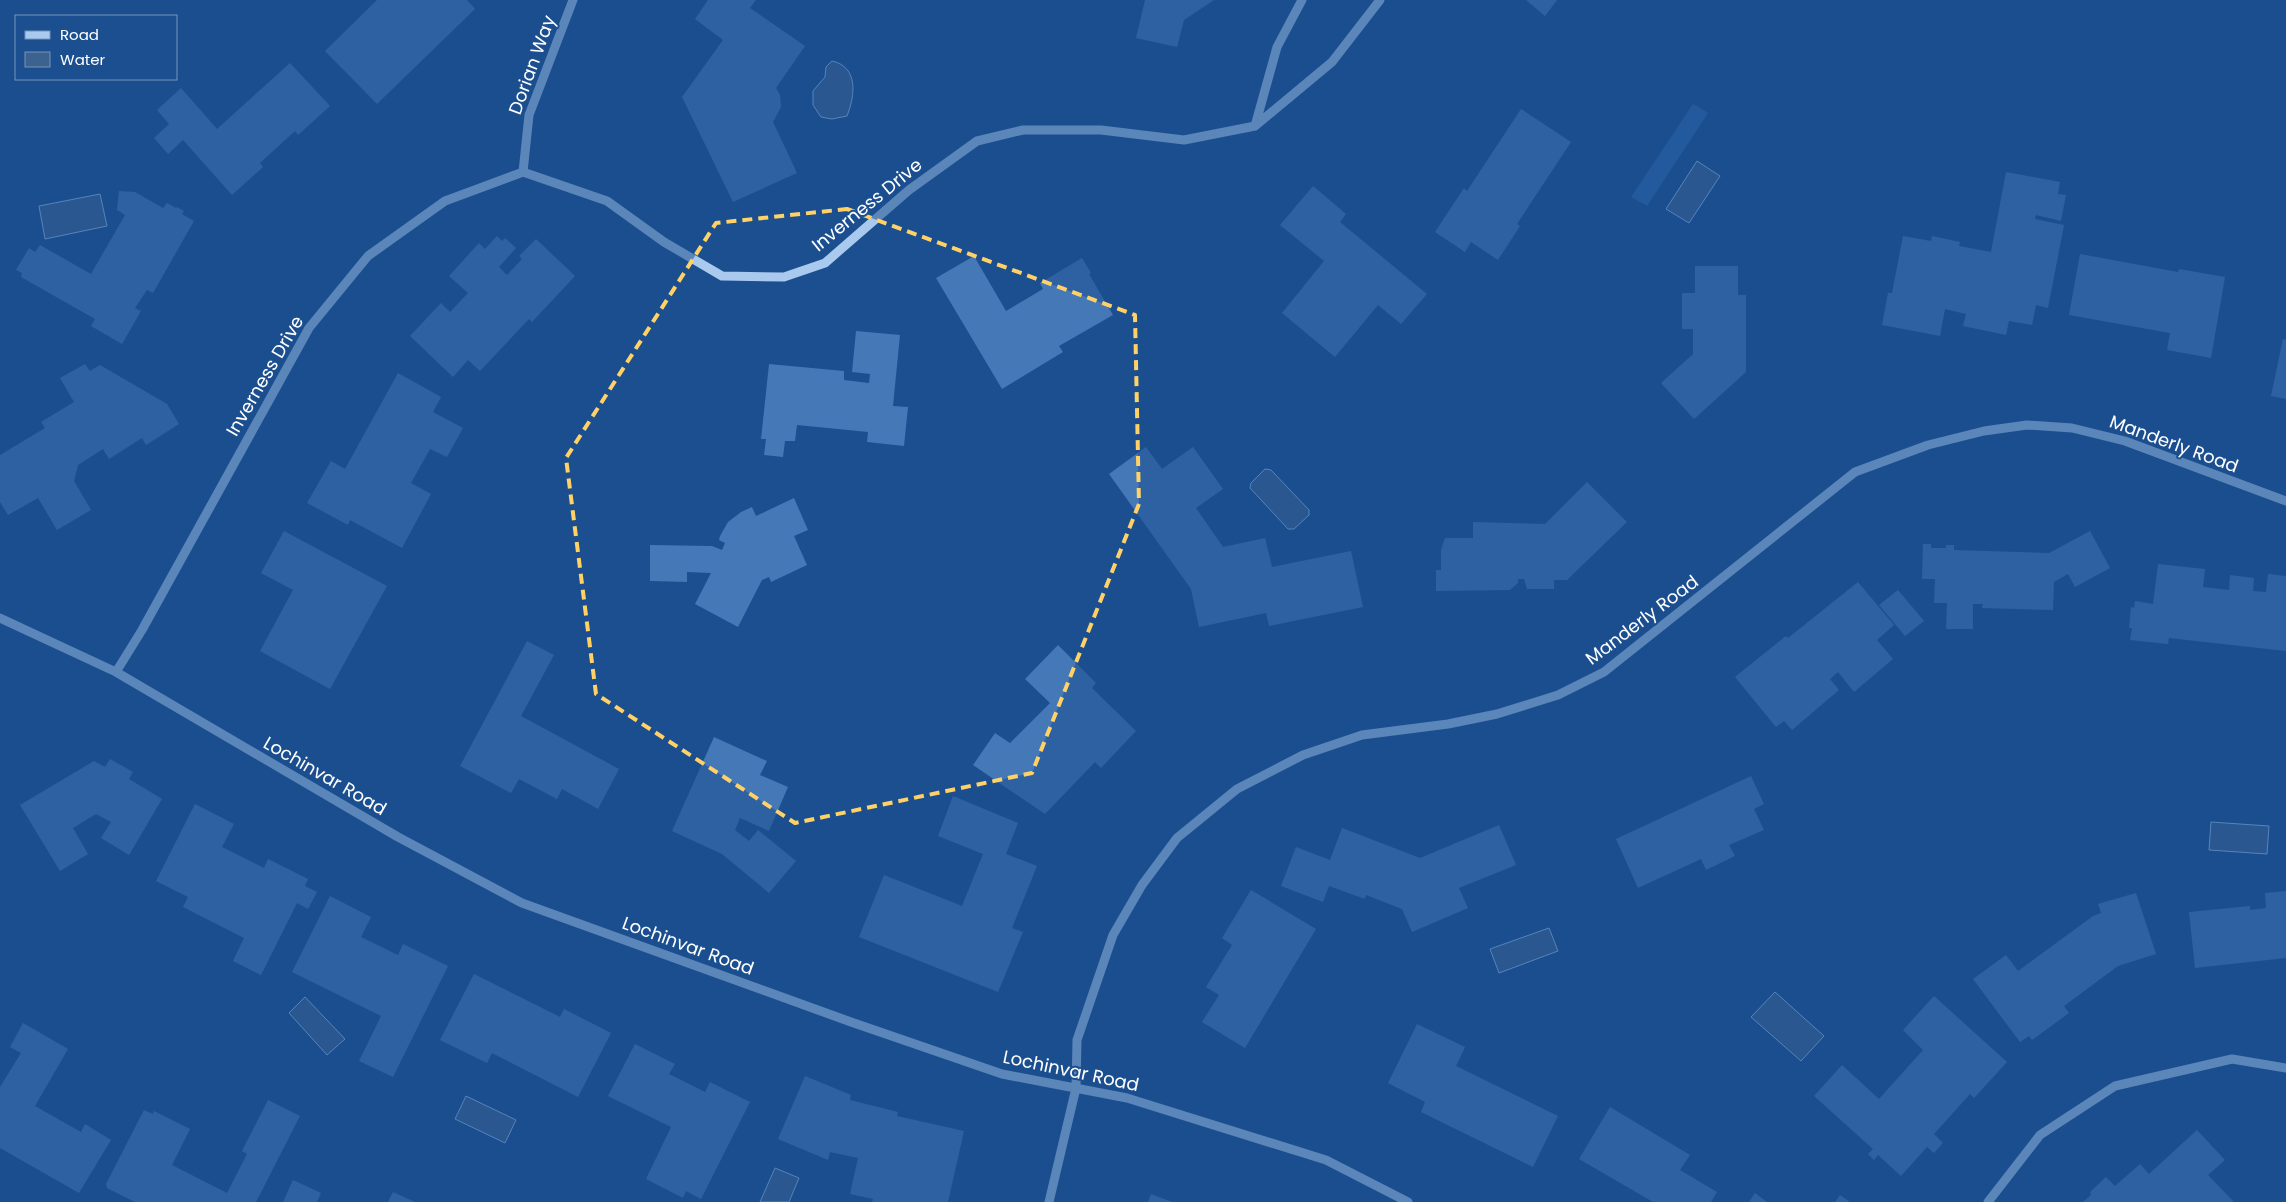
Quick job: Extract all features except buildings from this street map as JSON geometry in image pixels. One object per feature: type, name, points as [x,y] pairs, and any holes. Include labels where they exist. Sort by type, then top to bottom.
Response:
[{"type":"street","name":"Dorian Way","points":[[523,172],[529,115],[573,0]]},
{"type":"street","points":[[1255,126],[1278,47],[1302,0]]},
{"type":"street","name":"Inverness Drive","points":[[116,672],[142,630],[309,328],[368,256],[445,201],[523,172],[607,201],[664,242],[722,276],[784,277],[825,263],[909,190],[977,141],[1023,130],[1102,130],[1184,140],[1255,126],[1332,62],[1380,0]]},
{"type":"street","name":"Manderly Road","points":[[1049,1202],[1076,1088],[1077,1040],[1113,936],[1142,885],[1177,838],[1237,789],[1303,755],[1362,735],[1448,724],[1497,714],[1558,695],[1604,672],[1855,472],[1928,445],[1984,431],[2027,425],[2072,428],[2125,440],[2286,502]]},
{"type":"street","name":"Lochinvar Road","points":[[0,618],[116,672],[398,837],[522,903],[851,1022],[992,1070],[1126,1098],[1326,1160],[1408,1202]]},
{"type":"street","points":[[1988,1202],[2040,1135],[2115,1086],[2232,1059],[2286,1068]]},
{"type":"highlighted area","points":[[847,209],[1135,315],[1139,504],[1032,773],[795,823],[596,694],[566,458],[716,223]]},
{"type":"shaded area","points":[[1693,104],[1708,113],[1647,206],[1631,197]]},
{"type":"water","points":[[832,61],[841,64],[847,69],[853,83],[853,91],[847,116],[832,119],[821,117],[813,105],[813,91],[825,77],[826,67]]},
{"type":"water","points":[[1697,161],[1720,176],[1689,223],[1666,209]]},
{"type":"water","points":[[100,194],[107,226],[45,239],[39,206]]},
{"type":"water","points":[[1265,469],[1271,470],[1309,510],[1309,515],[1294,529],[1288,529],[1250,488],[1251,483]]},
{"type":"water","points":[[2211,822],[2269,826],[2267,854],[2209,850]]},
{"type":"water","points":[[1549,928],[1558,951],[1499,973],[1490,949]]},
{"type":"water","points":[[1775,992],[1824,1036],[1801,1061],[1751,1017]]},
{"type":"water","points":[[305,997],[345,1039],[327,1055],[289,1013]]},
{"type":"water","points":[[466,1096],[516,1120],[505,1143],[455,1119]]},
{"type":"water","points":[[775,1168],[799,1178],[789,1202],[760,1202]]}]
